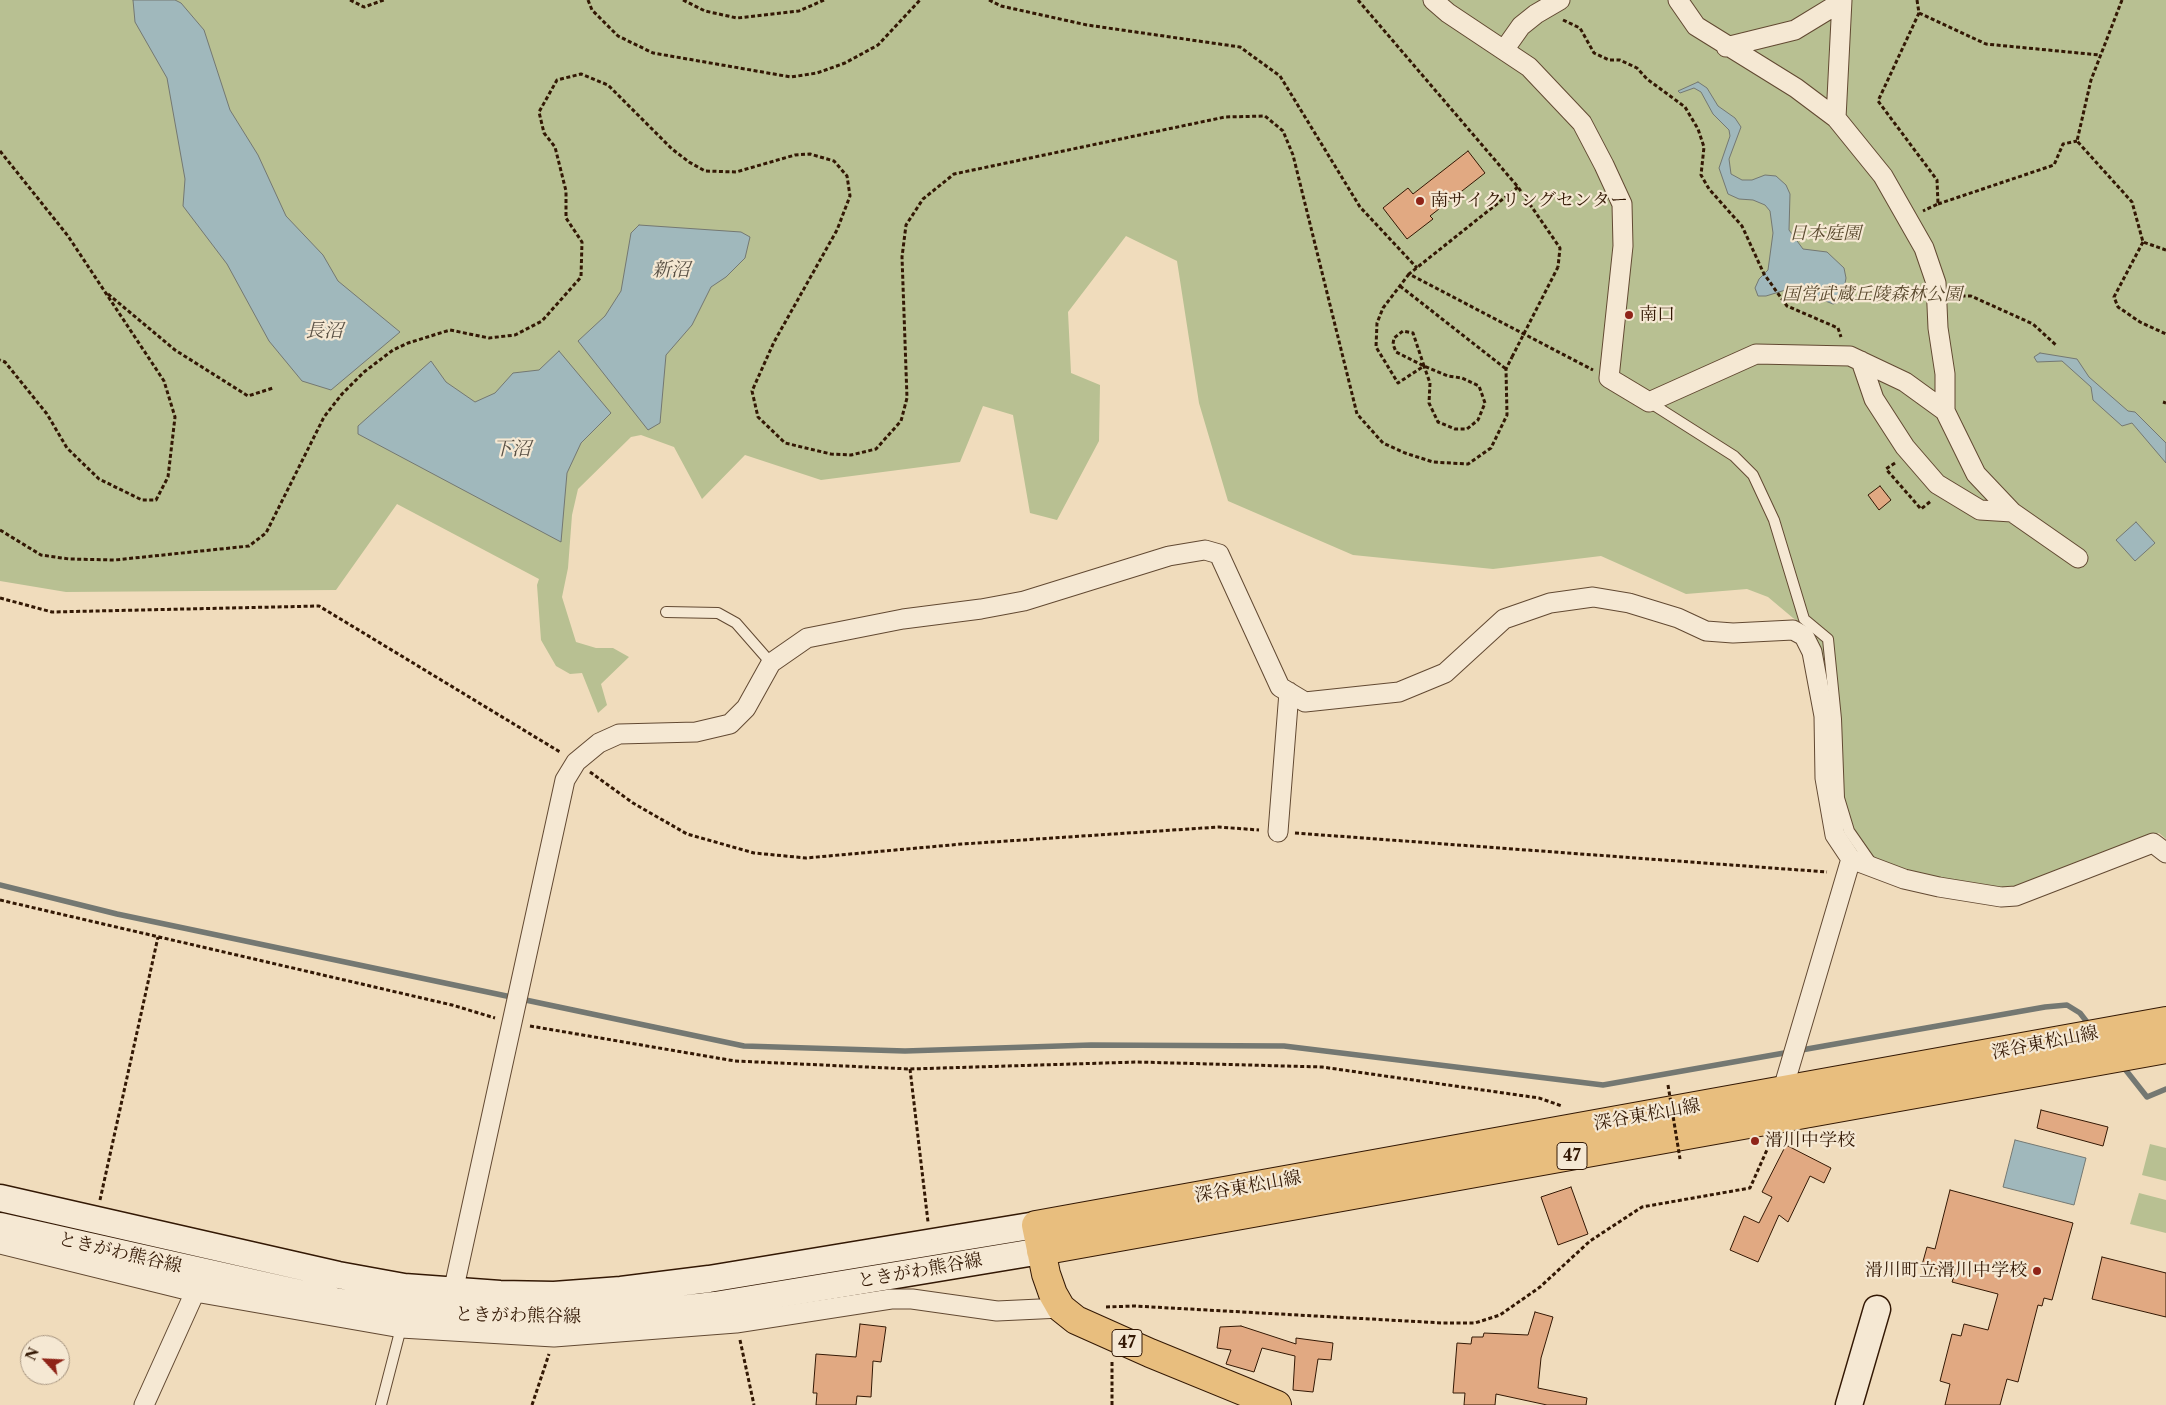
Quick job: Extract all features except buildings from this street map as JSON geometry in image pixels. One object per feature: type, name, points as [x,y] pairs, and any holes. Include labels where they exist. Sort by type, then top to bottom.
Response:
[{"type":"main road","name":"深谷東松山線","points":[[1036,1225],[2166,1021]]},
{"type":"main road","name":"深谷東松山線","points":[[1041,1251],[2166,1050]]},
{"type":"main road","name":"ときがわ熊谷線","points":[[0,1198],[200,1269],[338,1275],[404,1287],[453,1292],[554,1294],[621,1290],[709,1279],[1036,1225]]},
{"type":"main road","points":[[1036,1225],[1046,1274],[1061,1308]]},
{"type":"main road","name":"ときがわ熊谷線","points":[[0,1226],[200,1269],[334,1301],[403,1320],[553,1319],[627,1315],[825,1288],[1041,1251]]},
{"type":"main road","name":"47","points":[[1061,1308],[1076,1320],[1116,1338],[1277,1405]]},
{"type":"main road","points":[[1850,1405],[1877,1309]]},
{"type":"street","points":[[1433,0],[1448,13],[1529,67],[1582,123],[1622,204],[1623,246],[1609,378],[1649,402],[1756,354],[1855,358],[1905,382],[1945,412]]},
{"type":"street","points":[[1504,50],[1521,26],[1560,0]]},
{"type":"street","points":[[1678,0],[1696,26],[1726,47],[1796,88],[1836,118],[1883,176],[1909,218],[1924,248],[1936,283],[1944,374],[1945,412],[1976,474],[2012,512],[2078,558]]},
{"type":"street","points":[[1726,47],[1795,30],[1841,1]]},
{"type":"street","points":[[1836,118],[1841,1]]},
{"type":"street","points":[[1855,358],[1874,399],[1906,447],[1937,484],[1980,510],[2012,512]]},
{"type":"street","points":[[453,1292],[565,780],[576,762],[599,743],[619,734],[696,732],[730,724],[746,708],[771,664],[807,638],[903,619],[981,609],[1024,601],[1168,556],[1205,550],[1219,554],[1280,687],[1305,702],[1399,692],[1444,673],[1504,618],[1550,603],[1593,597],[1630,604],[1678,618],[1706,631],[1733,633],[1793,630],[1804,636],[1812,652],[1824,716],[1824,778],[1835,835],[1848,866],[1782,1091],[1776,1119]]},
{"type":"street","points":[[1278,832],[1289,692]]},
{"type":"street","points":[[1848,866],[1874,868],[1939,888],[2001,897],[2016,896],[2162,845]]},
{"type":"street","points":[[0,1244],[200,1269],[144,1405]]},
{"type":"street","points":[[403,1320],[554,1337],[736,1323],[891,1299],[912,1299],[997,1311],[1061,1308]]},
{"type":"lane","points":[[1649,402],[1734,456],[1753,475],[1774,520],[1804,619],[1828,639],[1836,719],[1839,798],[1849,831],[1874,868]]},
{"type":"lane","points":[[666,612],[718,613],[736,622],[771,664]]},
{"type":"lane","points":[[381,1405],[403,1320]]},
{"type":"path","points":[[350,0],[364,7],[384,0]]},
{"type":"path","points":[[588,0],[592,10],[618,36],[652,53],[790,77],[817,73],[845,63],[878,45],[920,0]]},
{"type":"path","points":[[683,0],[705,11],[737,18],[799,11],[824,0]]},
{"type":"path","points":[[989,0],[1001,6],[1087,25],[1240,47],[1280,76],[1360,207],[1417,268]]},
{"type":"path","points":[[0,530],[41,555],[69,559],[115,560],[249,546],[266,533],[324,417],[342,394],[364,372],[393,350],[408,343],[450,330],[488,338],[515,335],[542,320],[580,277],[582,242],[566,218],[566,190],[555,147],[544,133],[539,112],[557,80],[581,74],[608,85],[672,149],[705,171],[736,172],[795,155],[810,154],[834,161],[847,176],[850,196],[837,230],[774,342],[752,391],[758,417],[785,443],[831,454],[851,455],[876,449],[901,422],[907,398],[902,257],[906,225],[923,199],[954,174],[1225,117],[1265,116],[1283,131],[1294,155],[1357,414],[1383,443],[1405,453],[1433,462],[1468,464],[1491,448],[1507,415],[1506,369],[1558,267],[1560,248],[1518,187],[1358,0]]},
{"type":"path","points":[[1917,0],[1919,13],[1878,101],[1937,180],[1938,204]]},
{"type":"path","points":[[2077,141],[2091,80],[2122,0]]},
{"type":"path","points":[[1543,11],[1580,28],[1594,53],[1609,60],[1620,60],[1637,68],[1647,79],[1685,107],[1698,129],[1704,147],[1701,175],[1709,189],[1742,226],[1764,274],[1787,306],[1838,328],[1855,358]]},
{"type":"path","points":[[1919,13],[1986,44],[2100,55]]},
{"type":"path","points":[[1909,218],[1938,204],[2054,165],[2063,144],[2077,141]]},
{"type":"path","points":[[2077,141],[2132,202],[2143,242],[2114,297],[2118,307],[2140,322],[2166,334]]},
{"type":"path","points":[[0,151],[68,236],[164,381],[175,417],[168,477],[156,500],[142,500],[99,479],[67,448],[47,414],[5,362],[0,360]]},
{"type":"path","points":[[1424,366],[1398,383],[1376,347],[1377,323],[1383,308],[1409,274],[1518,187]]},
{"type":"path","points":[[2143,242],[2166,250]]},
{"type":"path","points":[[1409,274],[1609,378]]},
{"type":"path","points":[[1400,286],[1506,369]]},
{"type":"path","points":[[104,291],[175,350],[248,396],[273,388]]},
{"type":"path","points":[[1936,296],[1971,296],[2033,324],[2057,346]]},
{"type":"path","points":[[1424,366],[1396,352],[1393,344],[1394,338],[1403,331],[1413,333],[1424,366],[1430,383],[1430,403],[1438,422],[1455,429],[1467,429],[1478,420],[1485,403],[1479,386],[1462,378],[1448,376],[1424,366]]},
{"type":"path","points":[[0,598],[52,612],[319,606],[576,762],[633,803],[687,834],[754,853],[806,858],[962,844],[1219,827],[1848,866]]},
{"type":"path","points":[[0,900],[452,1005],[512,1023],[735,1061],[910,1069],[1138,1062],[1322,1067],[1539,1098],[1571,1110]]},
{"type":"path","points":[[100,1202],[158,937]]},
{"type":"path","points":[[910,1069],[929,1228]]},
{"type":"path","points":[[1668,1085],[1680,1160]]},
{"type":"path","points":[[1098,1307],[1134,1306],[1443,1324],[1475,1323],[1500,1315],[1540,1287],[1590,1240],[1642,1207],[1750,1188],[1772,1138],[1776,1119]]},
{"type":"path","points":[[736,1323],[754,1405]]},
{"type":"path","points":[[532,1405],[554,1337]]},
{"type":"path","points":[[1112,1405],[1111,1365],[1116,1338]]},
{"type":"green space","name":"国営武蔵丘陵森林公園","points":[[0,0],[2166,0],[2166,839],[2159,833],[2022,890],[1962,884],[1895,866],[1859,853],[1840,830],[1808,627],[1793,618],[1768,597],[1747,589],[1686,594],[1601,556],[1493,569],[1353,555],[1228,501],[1199,403],[1177,261],[1126,236],[1068,312],[1071,373],[1100,385],[1099,441],[1057,520],[1030,513],[1013,415],[983,406],[960,462],[821,480],[745,455],[702,499],[674,447],[641,435],[631,437],[578,489],[572,515],[568,568],[562,597],[576,642],[596,648],[613,648],[629,657],[601,684],[607,705],[598,713],[582,673],[570,674],[556,666],[541,640],[537,585],[539,579],[397,504],[336,590],[66,592],[0,581]]},
{"type":"green space","points":[[2150,1144],[2166,1148],[2166,1181],[2142,1175]]},
{"type":"green space","points":[[2139,1193],[2166,1200],[2166,1233],[2130,1224]]},
{"type":"water","name":"長沼","points":[[133,0],[175,0],[181,3],[204,30],[230,110],[258,155],[286,216],[323,255],[338,281],[400,332],[331,390],[302,381],[269,341],[227,264],[183,206],[185,179],[167,78],[135,22]]},
{"type":"water","points":[[1698,82],[1707,88],[1718,106],[1735,118],[1741,127],[1729,159],[1731,174],[1742,180],[1752,180],[1765,175],[1776,176],[1786,185],[1790,194],[1789,230],[1803,249],[1827,252],[1844,268],[1846,278],[1842,301],[1833,304],[1792,288],[1766,296],[1758,296],[1755,288],[1759,279],[1768,270],[1773,233],[1770,211],[1765,205],[1753,200],[1739,199],[1728,194],[1719,168],[1730,136],[1729,130],[1713,114],[1701,92],[1694,88],[1680,93],[1678,91]]},
{"type":"water","name":"新沼","points":[[639,225],[741,232],[750,237],[745,258],[726,277],[711,287],[692,325],[666,355],[660,423],[648,430],[578,341],[605,316],[621,291],[631,233]]},
{"type":"water","name":"下沼","points":[[559,351],[611,413],[581,443],[567,473],[561,542],[358,434],[358,426],[431,361],[446,382],[475,402],[495,393],[513,373],[539,370]]},
{"type":"water","points":[[2040,353],[2077,359],[2089,377],[2128,411],[2135,412],[2166,443],[2166,463],[2132,423],[2122,426],[2093,400],[2091,387],[2062,361],[2037,362],[2034,357]]},
{"type":"water","points":[[2136,522],[2155,543],[2135,561],[2116,540]]},
{"type":"water","points":[[2015,1140],[2086,1158],[2074,1205],[2003,1187]]},
{"type":"waterway","points":[[0,885],[117,914],[744,1046],[905,1051],[1091,1045],[1284,1046],[1603,1085],[2045,1007],[2067,1005],[2080,1013],[2090,1026]]},
{"type":"waterway","points":[[2121,1064],[2147,1097],[2166,1089]]},
{"type":"place","name":"南サイクリングセンター","points":[[1420,201]]},
{"type":"place","name":"南口","points":[[1629,315]]},
{"type":"place","name":"滑川中学校","points":[[1755,1141]]},
{"type":"place","name":"滑川町立滑川中学校","points":[[2037,1271]]},
{"type":"park label","name":"日本庭園","points":[[1825,234]]}]
